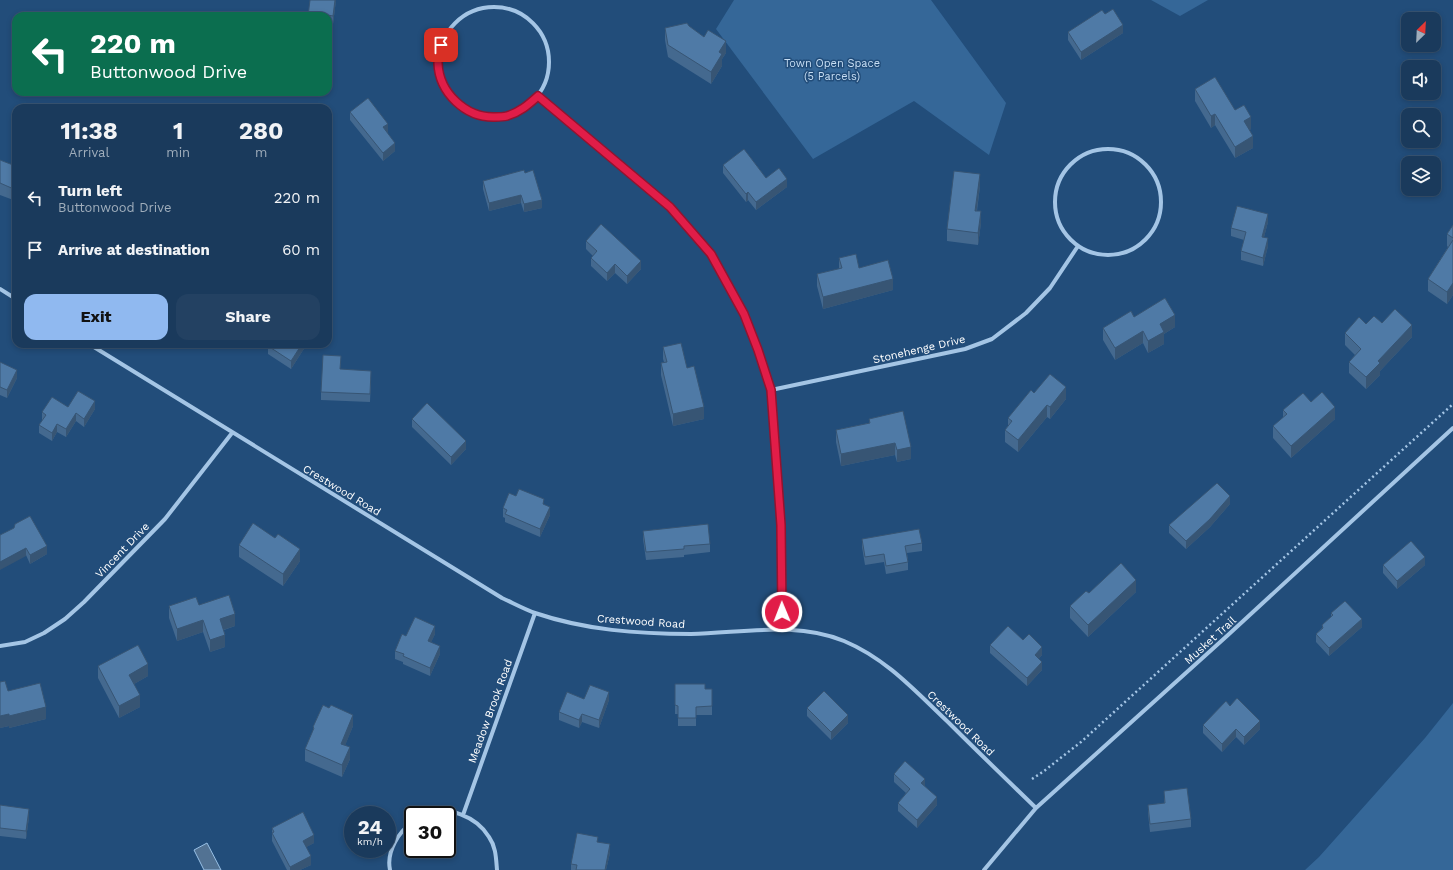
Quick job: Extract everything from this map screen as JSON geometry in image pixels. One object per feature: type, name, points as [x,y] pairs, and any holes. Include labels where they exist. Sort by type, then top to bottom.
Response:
[{"type":"street","points":[[482,8],[501,8],[520,13],[535,25],[545,42],[549,60],[547,79],[538,96],[524,109],[506,116],[486,117],[468,111],[452,99],[442,83],[438,64],[441,45],[450,28],[464,15],[482,8]]},
{"type":"street","points":[[538,96],[670,207],[711,254],[744,314],[771,390],[781,525],[781,630]]},
{"type":"street","points":[[1114,149],[1131,154],[1146,164],[1156,178],[1162,195],[1161,213],[1155,229],[1144,243],[1129,252],[1111,256],[1094,254],[1078,246],[1065,234],[1057,218],[1054,201],[1058,183],[1067,168],[1080,156],[1096,150],[1114,149]]},
{"type":"street","name":"Stonehenge Drive","points":[[771,390],[965,349],[992,339],[1026,313],[1050,288],[1078,246]]},
{"type":"street","points":[[0,289],[12,296]]},
{"type":"street","name":"Crestwood Road","points":[[94,348],[502,598],[534,613],[582,626],[625,632],[692,634],[781,630],[815,632],[843,641],[868,653],[895,672],[1036,808]]},
{"type":"street","name":"Musket Trail","points":[[984,870],[1036,808],[1228,635],[1453,428]]},
{"type":"street","name":"Vincent Drive","points":[[0,646],[25,642],[44,633],[66,619],[75,611],[165,519],[232,433]]},
{"type":"street","name":"Meadow Brook Road","points":[[463,815],[534,613]]},
{"type":"street","points":[[456,813],[463,815],[478,824],[490,837],[496,854],[497,870]]},
{"type":"street","points":[[390,870],[392,849],[400,833],[404,829]]},
{"type":"path","points":[[1032,779],[1081,742],[1453,404]]},
{"type":"green space","name":"Town Open Space (5 Parcels)","points":[[734,0],[931,0],[1006,103],[989,155],[914,101],[813,159],[716,29]]},
{"type":"green space","points":[[1151,0],[1208,0],[1180,16]]},
{"type":"green space","points":[[1453,703],[1453,870],[1305,870],[1319,857],[1425,738]]},
{"type":"shaded area","points":[[207,843],[221,870],[204,870],[194,850]]},
{"type":"building","points":[[310,0],[335,0],[333,16],[332,12],[308,12]]},
{"type":"building","points":[[1113,9],[1123,25],[1081,52],[1068,32],[1102,10],[1105,14]]},
{"type":"building","points":[[687,23],[704,37],[708,30],[726,41],[719,52],[722,54],[711,72],[668,45],[665,28]]},
{"type":"building","points":[[1215,77],[1235,110],[1244,105],[1251,117],[1244,121],[1253,136],[1235,147],[1215,114],[1211,116],[1195,89]]},
{"type":"building","points":[[368,98],[388,124],[383,127],[395,143],[383,153],[350,112]]},
{"type":"building","points":[[744,149],[766,178],[779,168],[787,179],[756,202],[748,192],[746,194],[723,165]]},
{"type":"building","points":[[0,160],[12,165],[12,188],[0,183]]},
{"type":"building","points":[[524,170],[525,173],[533,170],[542,200],[524,204],[521,195],[489,203],[483,181]]},
{"type":"building","points":[[954,171],[980,174],[975,211],[981,211],[978,233],[947,229]]},
{"type":"building","points":[[1237,206],[1268,214],[1262,237],[1268,238],[1263,258],[1241,251],[1246,232],[1231,228]]},
{"type":"building","points":[[601,224],[641,261],[627,276],[615,264],[607,273],[591,258],[597,251],[586,241]]},
{"type":"building","points":[[1453,225],[1453,238],[1447,234]]},
{"type":"building","points":[[1453,240],[1453,283],[1447,292],[1428,279]]},
{"type":"building","points":[[856,254],[859,268],[888,260],[893,279],[823,297],[817,274],[842,268],[839,258]]},
{"type":"building","points":[[1165,298],[1175,315],[1160,324],[1164,332],[1148,341],[1143,331],[1115,348],[1103,328],[1131,311],[1134,317]]},
{"type":"building","points":[[1395,309],[1412,325],[1378,361],[1380,363],[1366,377],[1349,362],[1361,349],[1345,333],[1359,317],[1366,324],[1374,316],[1382,323]]},
{"type":"building","points":[[681,343],[687,368],[694,366],[704,407],[673,414],[661,363],[667,362],[663,347]]},
{"type":"building","points":[[271,348],[299,348],[291,361]]},
{"type":"building","points":[[323,355],[341,356],[340,369],[371,371],[370,394],[321,392]]},
{"type":"building","points":[[0,362],[17,370],[7,390],[0,387]]},
{"type":"building","points":[[1050,374],[1066,387],[1050,407],[1047,405],[1018,440],[1005,430],[1012,421],[1008,418],[1031,390],[1034,393]]},
{"type":"building","points":[[78,391],[95,401],[84,419],[76,413],[66,429],[57,424],[52,433],[39,425],[46,415],[42,412],[52,397],[68,407]]},
{"type":"building","points":[[1322,392],[1335,407],[1291,446],[1273,426],[1287,414],[1283,410],[1303,393],[1311,402]]},
{"type":"building","points":[[427,403],[466,441],[451,457],[412,419]]},
{"type":"building","points":[[903,411],[911,447],[897,450],[895,443],[841,454],[836,430],[870,423],[869,419]]},
{"type":"building","points":[[1217,483],[1230,496],[1210,519],[1186,541],[1169,525]]},
{"type":"building","points":[[519,489],[544,499],[543,504],[550,507],[540,529],[505,514],[507,510],[503,508],[509,493],[516,496]]},
{"type":"building","points":[[30,516],[47,546],[30,555],[26,548],[0,562],[0,535],[14,528],[15,524]]},
{"type":"building","points":[[253,523],[275,538],[278,534],[300,549],[283,574],[239,545]]},
{"type":"building","points":[[708,524],[710,544],[684,546],[684,549],[646,552],[643,531]]},
{"type":"building","points":[[919,529],[922,543],[905,546],[908,562],[886,566],[884,554],[865,557],[862,539]]},
{"type":"building","points":[[1411,541],[1425,557],[1397,581],[1383,565]]},
{"type":"building","points":[[1121,563],[1136,580],[1088,625],[1070,606],[1086,591],[1089,593]]},
{"type":"building","points":[[229,595],[235,614],[220,619],[225,635],[210,640],[203,620],[177,629],[169,606],[196,597],[199,605]]},
{"type":"building","points":[[1345,601],[1362,619],[1329,648],[1316,634],[1323,628],[1322,625],[1333,615],[1331,613]]},
{"type":"building","points":[[415,617],[435,626],[428,641],[440,646],[430,668],[403,656],[404,654],[395,651],[402,634],[406,636]]},
{"type":"building","points":[[1008,626],[1023,640],[1029,634],[1042,647],[1035,655],[1042,662],[1027,678],[990,645]]},
{"type":"building","points":[[138,645],[148,664],[129,675],[140,695],[119,706],[98,666]]},
{"type":"building","points":[[5,681],[8,691],[40,683],[46,707],[9,716],[9,714],[0,716],[0,682]]},
{"type":"building","points":[[675,684],[705,684],[705,689],[712,689],[712,706],[696,707],[696,718],[678,718],[678,706],[675,705]]},
{"type":"building","points":[[590,685],[609,692],[599,720],[582,714],[579,720],[559,712],[567,692],[584,699]]},
{"type":"building","points":[[824,691],[848,715],[831,732],[807,708]]},
{"type":"building","points":[[1237,698],[1260,721],[1244,737],[1236,729],[1222,744],[1203,725],[1226,701],[1230,706]]},
{"type":"building","points":[[323,705],[329,708],[331,705],[353,715],[341,744],[350,747],[342,765],[305,749]]},
{"type":"building","points":[[905,761],[925,779],[921,783],[937,797],[917,820],[898,803],[910,789],[894,774]]},
{"type":"building","points":[[1187,788],[1191,819],[1150,824],[1148,805],[1165,803],[1164,791]]},
{"type":"building","points":[[0,805],[29,809],[26,831],[0,828]]},
{"type":"building","points":[[303,812],[314,835],[303,841],[311,856],[290,867],[272,833],[274,832],[272,828]]},
{"type":"building","points":[[577,833],[598,837],[597,842],[610,844],[605,870],[576,870],[577,865],[571,864]]},
{"type":"route","points":[[441,45],[438,64],[442,83],[452,99],[468,111],[486,117],[506,116],[524,109],[538,96],[670,207],[711,254],[744,314],[771,390],[781,525],[782,612]]}]
